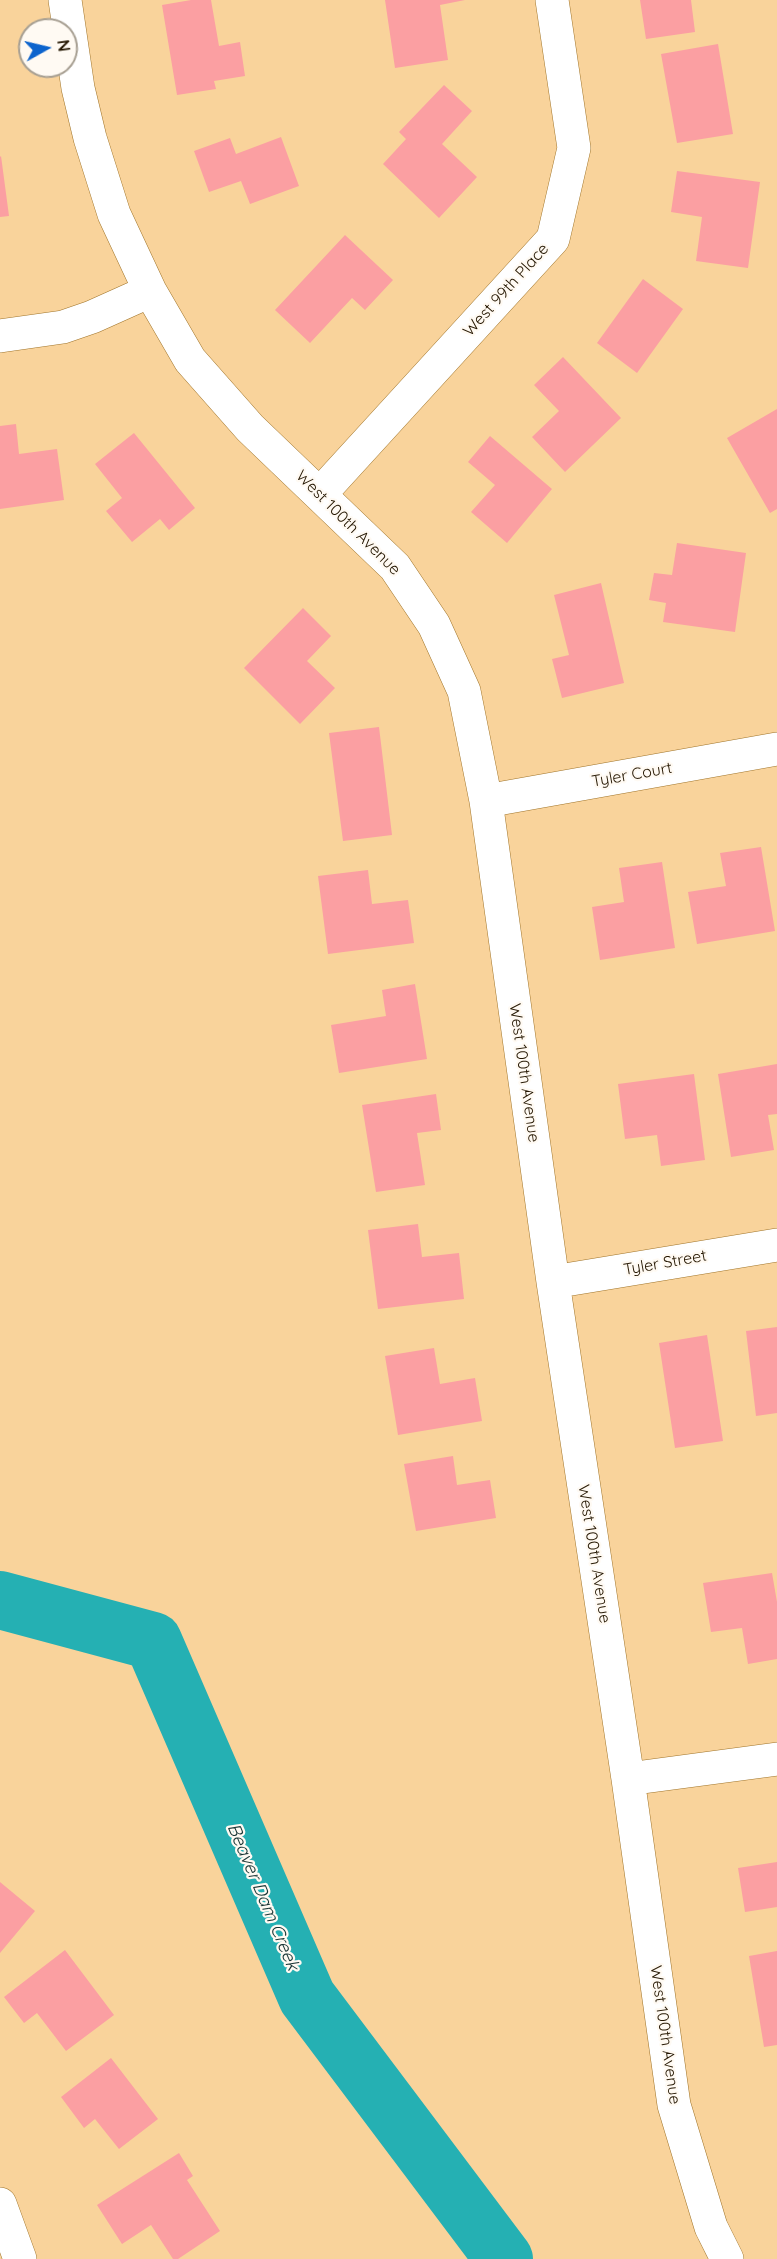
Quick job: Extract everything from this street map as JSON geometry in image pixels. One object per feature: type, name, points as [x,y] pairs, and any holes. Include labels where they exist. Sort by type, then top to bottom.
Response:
[{"type":"street","name":"West 100th Avenue","points":[[65,0],[78,88],[90,138],[114,214],[150,291],[190,360],[250,428],[395,567],[434,625],[464,691],[486,801],[553,1282],[628,1779],[674,2105],[711,2226],[727,2259]]},
{"type":"street","name":"West 99th Place","points":[[320,494],[553,239],[574,148],[552,0]]},
{"type":"street","points":[[0,336],[63,327],[92,317],[150,291]]},
{"type":"street","name":"Tyler Court","points":[[486,801],[777,749]]},
{"type":"street","name":"Tyler Street","points":[[553,1282],[777,1245]]},
{"type":"street","points":[[628,1779],[777,1759]]},
{"type":"street","points":[[0,2204],[20,2259]]},
{"type":"building","points":[[191,0],[211,0],[219,46],[240,42],[245,76],[214,81],[216,89],[177,95],[162,5]]},
{"type":"building","points":[[385,0],[465,0],[440,5],[448,60],[395,68]]},
{"type":"building","points":[[640,0],[691,0],[695,32],[646,39]]},
{"type":"building","points":[[718,44],[733,134],[677,143],[661,54]]},
{"type":"building","points":[[444,85],[472,111],[442,144],[477,177],[439,218],[383,164],[406,139],[399,132]]},
{"type":"building","points":[[281,137],[299,186],[250,204],[241,181],[209,192],[194,151],[230,138],[236,154]]},
{"type":"building","points":[[0,157],[9,216],[0,217]]},
{"type":"building","points":[[677,171],[760,182],[748,268],[696,261],[702,217],[671,212]]},
{"type":"building","points":[[345,235],[393,280],[365,310],[352,298],[310,343],[275,310]]},
{"type":"building","points":[[643,279],[683,309],[637,373],[597,343]]},
{"type":"building","points":[[563,357],[621,418],[565,472],[532,437],[559,411],[534,385]]},
{"type":"building","points":[[777,409],[777,509],[770,513],[727,438]]},
{"type":"building","points":[[16,424],[19,454],[57,449],[64,500],[0,509],[0,426]]},
{"type":"building","points":[[134,433],[195,508],[169,530],[160,519],[132,542],[106,511],[122,498],[95,464]]},
{"type":"building","points":[[490,436],[552,489],[507,543],[471,512],[495,485],[468,462]]},
{"type":"building","points":[[677,543],[746,553],[735,632],[663,622],[666,603],[649,600],[654,573],[672,575]]},
{"type":"building","points":[[601,583],[624,683],[562,698],[552,659],[569,655],[554,595]]},
{"type":"building","points":[[303,608],[331,636],[307,661],[335,688],[300,724],[244,668]]},
{"type":"building","points":[[379,727],[392,835],[343,841],[329,733]]},
{"type":"building","points":[[761,847],[775,931],[697,944],[688,892],[726,886],[720,853]]},
{"type":"building","points":[[662,862],[675,948],[600,960],[592,907],[624,902],[619,868]]},
{"type":"building","points":[[368,870],[372,904],[408,900],[414,943],[328,954],[318,876]]},
{"type":"building","points":[[415,984],[427,1059],[339,1073],[331,1025],[386,1016],[382,990]]},
{"type":"building","points":[[777,1064],[777,1114],[768,1115],[774,1150],[731,1157],[718,1074]]},
{"type":"building","points":[[694,1074],[705,1160],[661,1166],[657,1135],[625,1139],[618,1084]]},
{"type":"building","points":[[436,1094],[441,1130],[417,1133],[425,1185],[376,1192],[362,1105]]},
{"type":"building","points":[[418,1224],[422,1257],[459,1253],[464,1299],[378,1309],[368,1230]]},
{"type":"building","points":[[777,1327],[777,1413],[756,1416],[746,1331]]},
{"type":"building","points":[[707,1335],[723,1441],[675,1448],[659,1343]]},
{"type":"building","points":[[434,1348],[440,1384],[475,1378],[482,1421],[398,1435],[385,1356]]},
{"type":"building","points":[[453,1456],[457,1485],[490,1480],[496,1518],[416,1531],[404,1464]]},
{"type":"building","points":[[772,1573],[777,1602],[777,1659],[748,1664],[742,1628],[711,1632],[703,1583]]},
{"type":"building","points":[[777,1862],[777,1907],[745,1912],[738,1868]]},
{"type":"building","points":[[0,1882],[35,1911],[0,1953]]},
{"type":"building","points":[[65,1950],[114,2015],[66,2051],[37,2013],[24,2023],[4,1997]]},
{"type":"building","points":[[777,1951],[777,2045],[764,2047],[749,1956]]},
{"type":"building","points":[[111,2058],[158,2119],[119,2149],[95,2119],[84,2128],[61,2097]]},
{"type":"building","points":[[179,2153],[193,2176],[187,2180],[220,2231],[178,2259],[173,2259],[151,2225],[122,2244],[97,2205]]},
{"type":"waterway","name":"Beaver Dam Creek","points":[[0,1600],[153,1641],[307,1997],[504,2259]]}]
